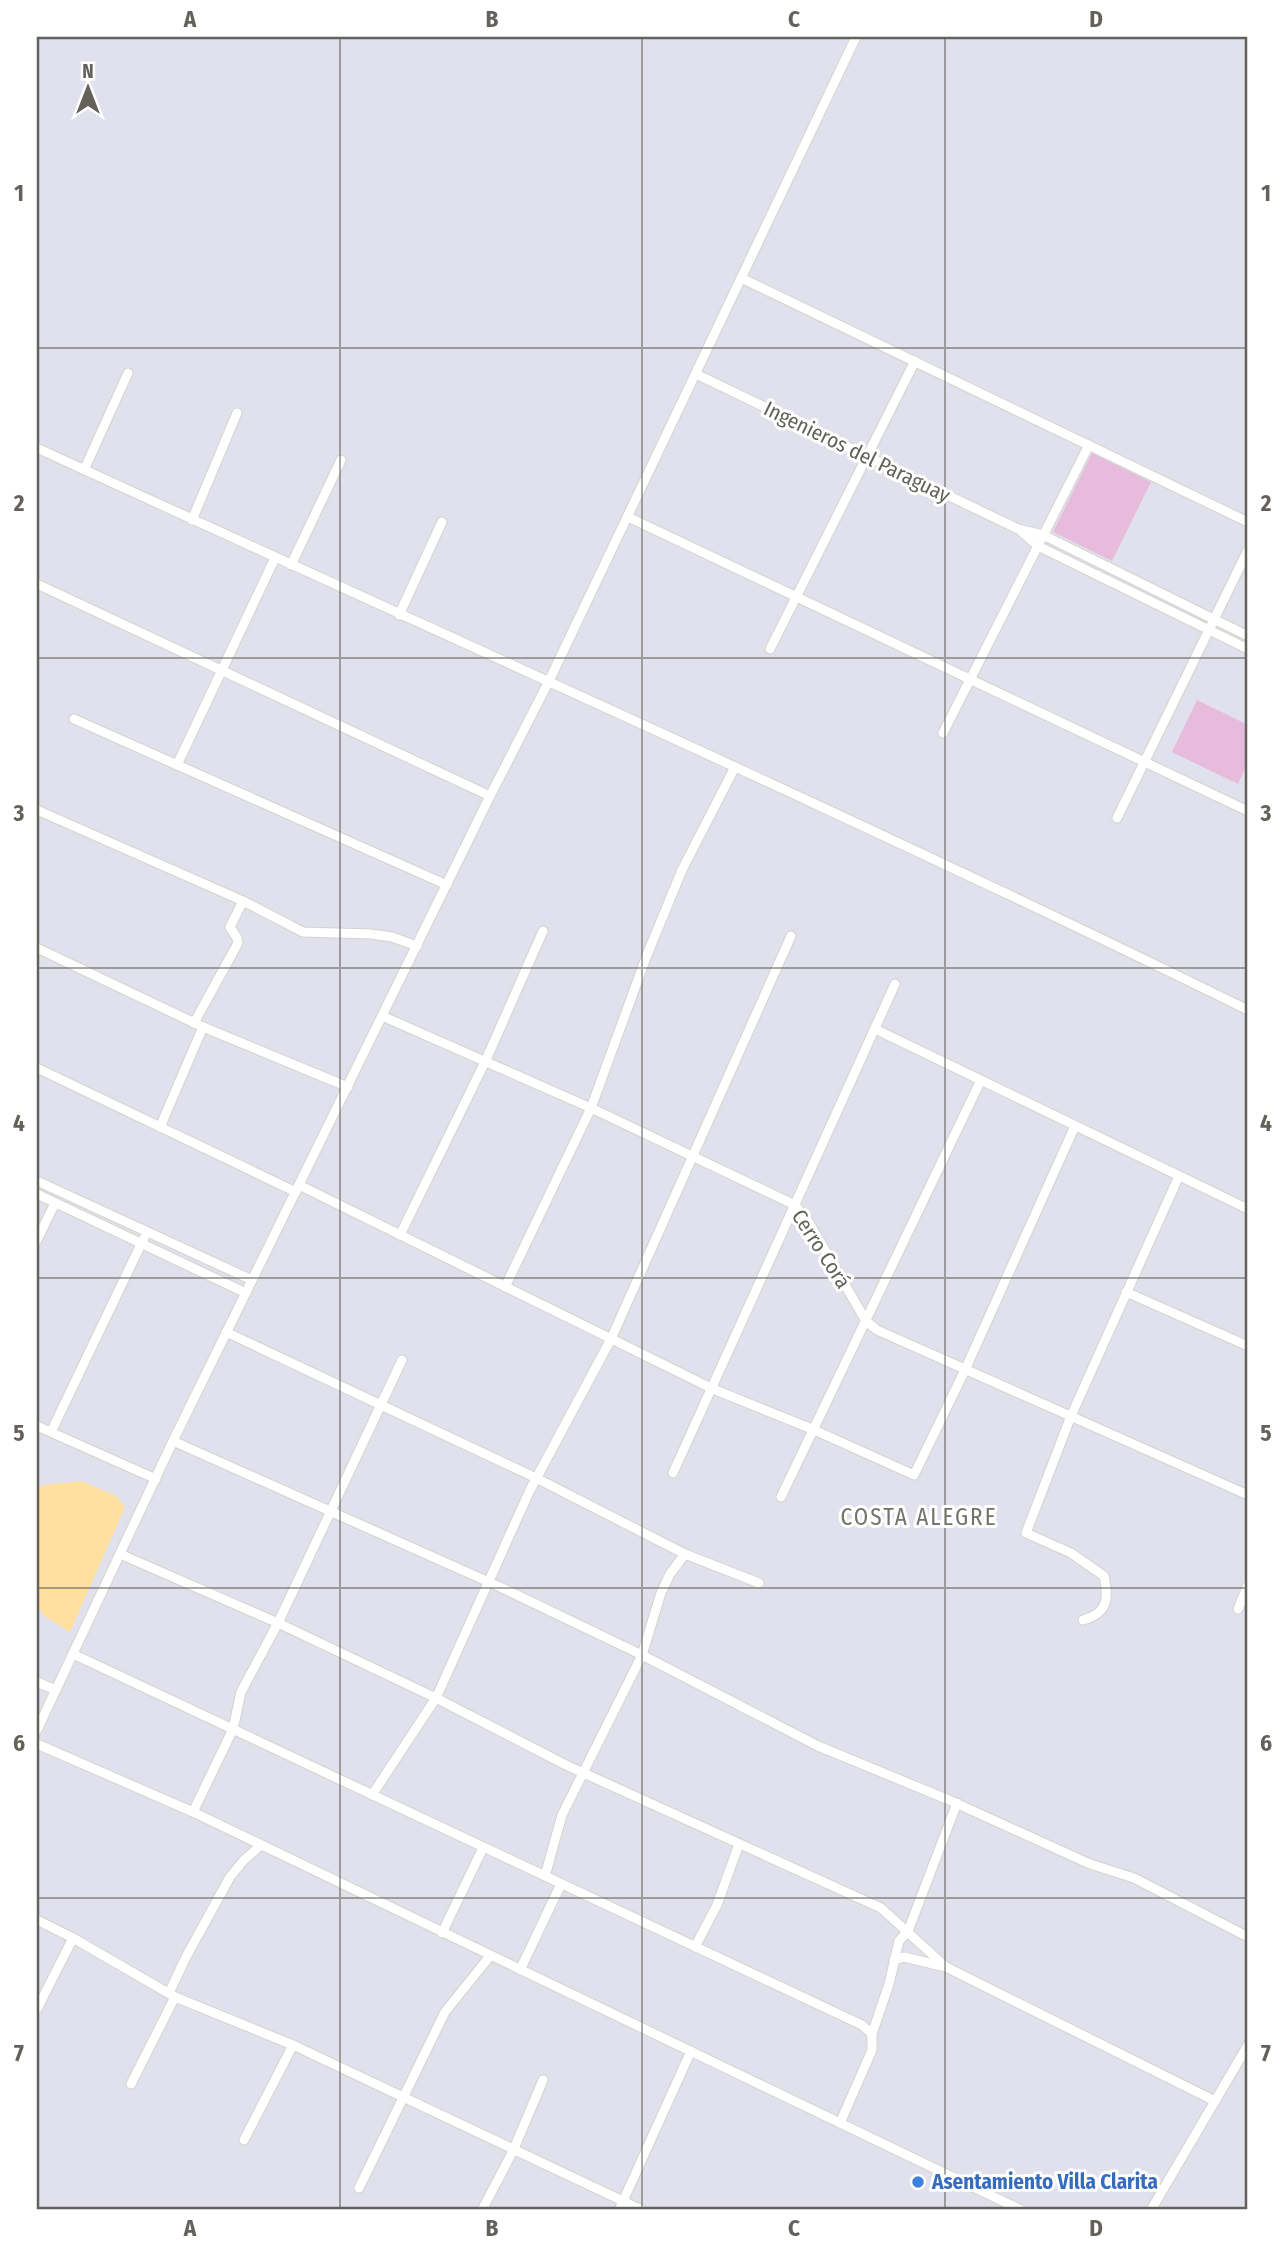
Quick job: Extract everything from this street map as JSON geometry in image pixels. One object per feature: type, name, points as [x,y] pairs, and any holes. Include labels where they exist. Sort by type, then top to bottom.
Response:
[{"type":"street","points":[[37,1730],[226,1332],[548,683],[856,37]]},
{"type":"street","points":[[741,278],[1248,522]]},
{"type":"street","points":[[770,649],[915,361]]},
{"type":"street","points":[[84,470],[128,373]]},
{"type":"street","name":"Ingenieros del Paraguay","points":[[696,374],[1017,529],[1043,535],[1248,636]]},
{"type":"street","points":[[192,520],[237,413]]},
{"type":"street","points":[[943,733],[1089,445]]},
{"type":"street","points":[[37,448],[735,767],[1082,929],[1248,1010]]},
{"type":"street","points":[[290,565],[341,460]]},
{"type":"street","points":[[628,517],[1248,811]]},
{"type":"street","points":[[399,615],[442,522]]},
{"type":"street","name":"Ingenieros del Paraguay","points":[[1017,529],[1038,546],[1248,649]]},
{"type":"street","points":[[1117,818],[1248,550]]},
{"type":"street","points":[[177,765],[275,558]]},
{"type":"street","points":[[37,583],[490,796]]},
{"type":"street","points":[[74,719],[447,885]]},
{"type":"street","points":[[505,1287],[592,1108],[682,870],[735,767]]},
{"type":"street","points":[[37,810],[243,901],[303,932],[371,934],[392,937],[417,946]]},
{"type":"street","points":[[160,1127],[199,1025],[238,943],[230,927],[243,901]]},
{"type":"street","points":[[400,1235],[485,1062],[542,931]]},
{"type":"street","points":[[372,1795],[436,1698],[536,1478],[611,1339],[791,936]]},
{"type":"street","points":[[37,948],[199,1025],[348,1087]]},
{"type":"street","points":[[673,1473],[895,984]]},
{"type":"street","name":"Cerro Corá","points":[[382,1016],[592,1108],[796,1205],[866,1321],[877,1330],[1248,1495]]},
{"type":"street","points":[[875,1029],[1248,1209]]},
{"type":"street","points":[[37,1069],[400,1235],[713,1389],[813,1429],[914,1475],[1076,1126]]},
{"type":"street","points":[[781,1497],[981,1080]]},
{"type":"street","points":[[1083,1620],[1094,1617],[1104,1606],[1108,1594],[1104,1576],[1071,1553],[1026,1533],[1070,1416],[1179,1176]]},
{"type":"street","points":[[37,1181],[252,1280]]},
{"type":"street","points":[[37,1194],[246,1293]]},
{"type":"street","points":[[37,1240],[55,1203]]},
{"type":"street","points":[[51,1432],[147,1232]]},
{"type":"street","points":[[1126,1292],[1248,1346]]},
{"type":"street","points":[[226,1332],[536,1478],[685,1554],[760,1583]]},
{"type":"street","points":[[193,1812],[233,1730],[242,1692],[278,1623],[402,1360]]},
{"type":"street","points":[[37,1426],[156,1479]]},
{"type":"street","points":[[173,1441],[488,1582],[642,1655],[818,1746],[957,1803],[1090,1864],[1135,1878],[1248,1937]]},
{"type":"street","points":[[120,1554],[278,1623],[436,1698],[584,1773],[881,1908],[946,1967]]},
{"type":"street","points":[[545,1876],[557,1827],[642,1655],[661,1593],[670,1574],[685,1554]]},
{"type":"street","points":[[1238,1609],[1248,1585]]},
{"type":"street","points":[[73,1654],[862,2025],[872,2034]]},
{"type":"street","points":[[37,1682],[56,1690]]},
{"type":"street","points":[[37,1744],[193,1812],[1021,2210]]},
{"type":"street","points":[[840,2123],[872,2050],[872,2034],[890,1984],[899,1941],[908,1931],[957,1803]]},
{"type":"street","points":[[695,1947],[717,1905],[739,1844]]},
{"type":"street","points":[[131,2084],[172,1995],[186,1957],[230,1877],[261,1845]]},
{"type":"street","points":[[442,1933],[483,1847]]},
{"type":"street","points":[[520,1970],[561,1884]]},
{"type":"street","points":[[37,1920],[172,1995],[293,2045],[621,2206],[642,2210]]},
{"type":"street","points":[[37,2009],[73,1938]]},
{"type":"street","points":[[359,2188],[445,2012],[490,1956]]},
{"type":"street","points":[[894,1960],[904,1957],[946,1967],[1215,2101]]},
{"type":"street","points":[[244,2140],[293,2045]]},
{"type":"street","points":[[1152,2210],[1248,2045]]},
{"type":"street","points":[[621,2206],[691,2051]]},
{"type":"street","points":[[482,2210],[513,2151],[543,2080]]},
{"type":"shaded area","points":[[1092,453],[1151,482],[1112,561],[1053,532]]},
{"type":"shaded area","points":[[1197,700],[1248,725],[1248,762],[1238,784],[1172,752]]},
{"type":"shaded area","points":[[81,1481],[116,1496],[125,1507],[70,1632],[43,1615],[37,1603],[37,1490],[43,1485]]},
{"type":"place","name":"Asentamiento Villa Clarita","points":[[918,2182]]},
{"type":"district","name":"COSTA ALEGRE","points":[[919,1517]]}]
